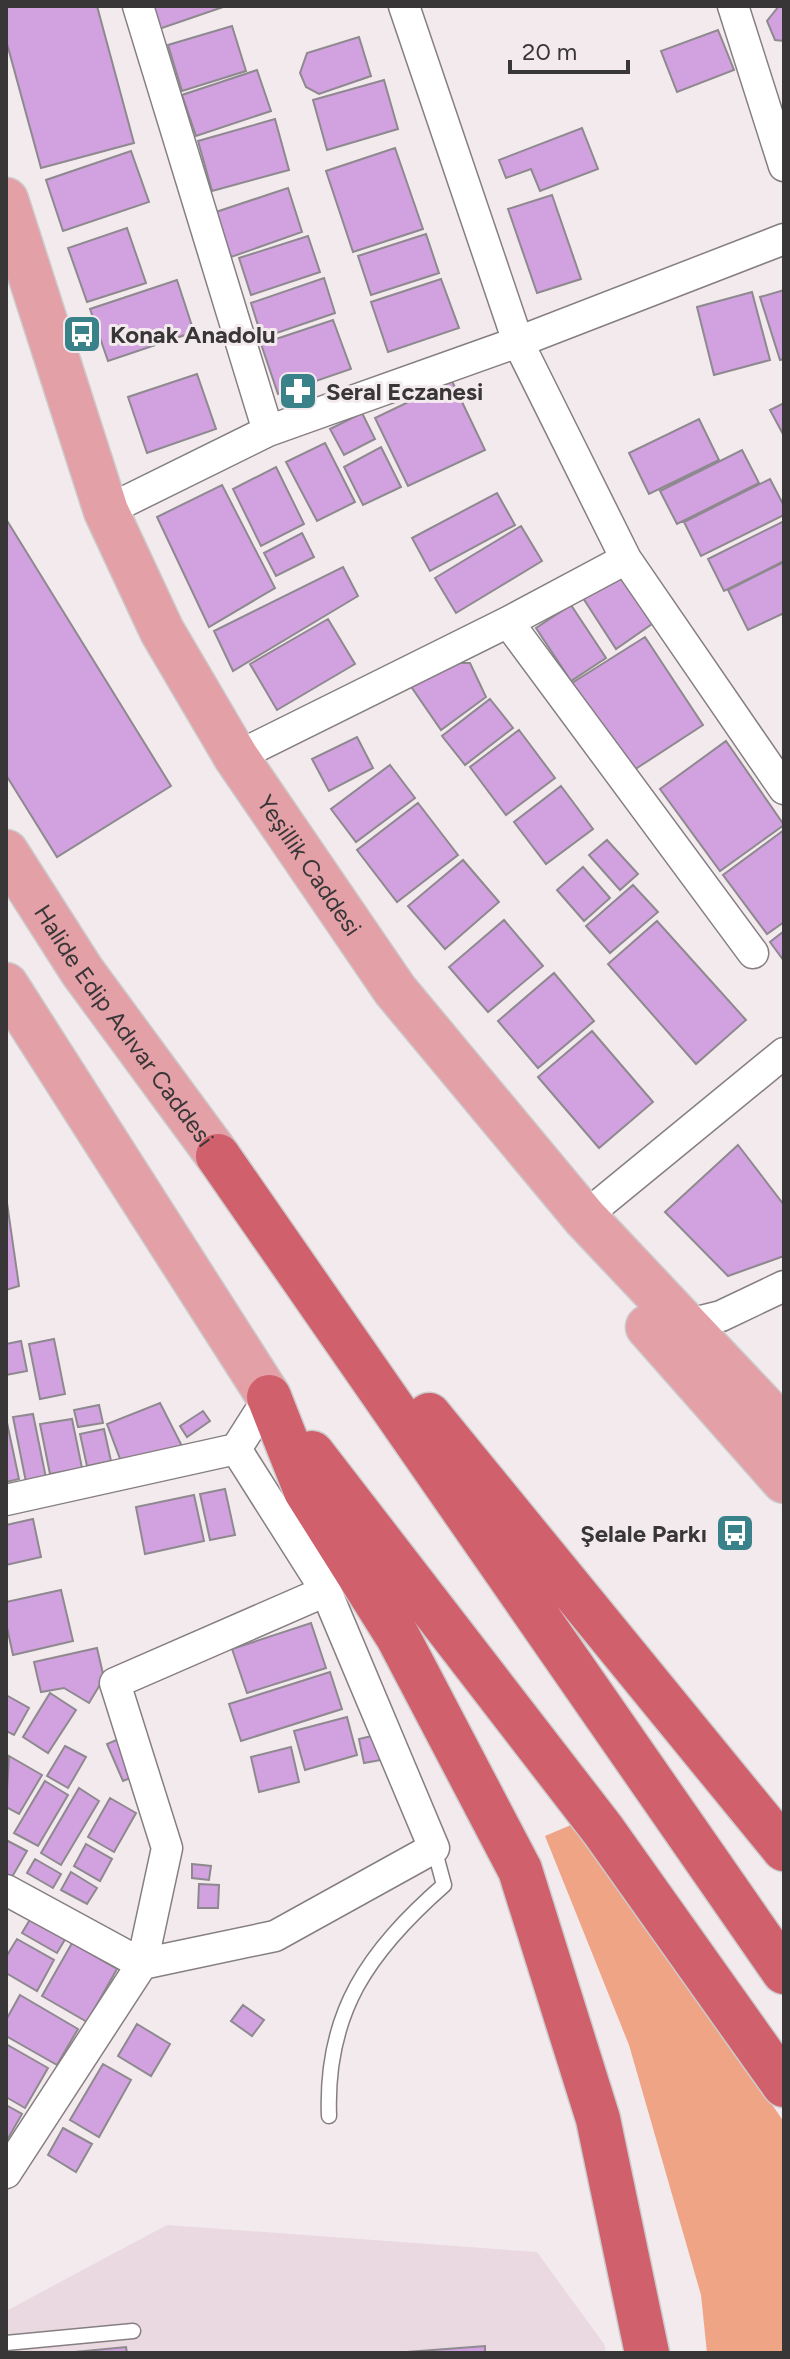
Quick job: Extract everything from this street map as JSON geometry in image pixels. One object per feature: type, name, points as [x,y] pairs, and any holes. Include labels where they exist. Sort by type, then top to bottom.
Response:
[{"type":"highway","points":[[218,1156],[784,1849]]},
{"type":"highway","points":[[218,1156],[784,1972]]},
{"type":"highway","points":[[269,1397],[603,1830],[784,2085]]},
{"type":"highway","points":[[269,1397],[306,1491],[398,1637],[520,1870],[598,2119],[647,2353]]},
{"type":"main road","name":"Yeşillik Caddesi","points":[[6,200],[106,511],[162,631],[236,757],[395,990],[584,1217],[784,1429]]},
{"type":"main road","name":"Yeşillik Caddesi","points":[[6,289],[69,477],[108,561],[221,759],[377,1002],[568,1237],[784,1481]]},
{"type":"main road","name":"Halide Edip Adıvar Caddesi","points":[[6,852],[82,971],[218,1156]]},
{"type":"main road","points":[[6,985],[269,1397]]},
{"type":"street","points":[[138,6],[268,431]]},
{"type":"street","points":[[404,6],[518,342],[626,559],[784,789]]},
{"type":"street","points":[[733,6],[784,166]]},
{"type":"street","points":[[106,511],[268,431],[518,342],[784,239]]},
{"type":"street","points":[[236,757],[508,622],[626,559]]},
{"type":"street","points":[[508,622],[753,953]]},
{"type":"street","points":[[584,1217],[784,1053]]},
{"type":"street","points":[[685,1325],[721,1316],[784,1286]]},
{"type":"street","points":[[6,1500],[236,1449],[269,1397]]},
{"type":"street","points":[[6,1890],[142,1964],[275,1936],[434,1848],[326,1591],[236,1449]]},
{"type":"street","points":[[6,2173],[142,1964],[167,1848],[115,1683],[326,1591]]},
{"type":"lane","points":[[329,2116],[328,2079],[336,2030],[357,1984],[398,1925],[444,1885],[434,1848]]},
{"type":"lane","points":[[6,2343],[133,2331]]},
{"type":"shaded area","points":[[578,1822],[784,2122],[784,2353],[707,2353],[701,2295],[629,2045],[545,1836]]},
{"type":"shaded area","points":[[167,2225],[537,2252],[604,2344],[606,2353],[6,2353],[6,2311]]},
{"type":"building","points":[[6,6],[97,6],[134,143],[41,168],[6,40]]},
{"type":"building","points":[[151,6],[226,6],[159,29]]},
{"type":"building","points":[[779,6],[784,6],[784,41],[775,40],[767,21]]},
{"type":"building","points":[[232,26],[246,71],[182,91],[168,45]]},
{"type":"building","points":[[718,30],[734,70],[677,92],[661,51]]},
{"type":"building","points":[[359,37],[371,76],[319,94],[306,87],[300,73],[307,53]]},
{"type":"building","points":[[257,70],[271,111],[196,136],[182,95]]},
{"type":"building","points":[[384,80],[398,129],[327,150],[313,100]]},
{"type":"building","points":[[275,119],[289,170],[212,191],[198,141]]},
{"type":"building","points":[[582,128],[598,169],[540,191],[531,169],[506,178],[499,160]]},
{"type":"building","points":[[395,148],[423,229],[353,252],[326,171]]},
{"type":"building","points":[[131,151],[149,202],[63,231],[46,180]]},
{"type":"building","points":[[288,188],[302,232],[231,257],[216,212]]},
{"type":"building","points":[[552,195],[581,279],[537,293],[508,209]]},
{"type":"building","points":[[127,228],[146,283],[87,302],[68,248]]},
{"type":"building","points":[[426,234],[439,273],[371,295],[358,256]]},
{"type":"building","points":[[308,236],[320,272],[251,295],[239,258]]},
{"type":"building","points":[[324,278],[335,313],[262,338],[251,303]]},
{"type":"building","points":[[441,279],[459,328],[388,352],[371,302]]},
{"type":"building","points":[[177,280],[194,332],[108,361],[90,309]]},
{"type":"building","points":[[784,290],[784,359],[780,360],[760,297]]},
{"type":"building","points":[[752,292],[770,360],[714,375],[697,307]]},
{"type":"building","points":[[333,320],[351,369],[278,394],[261,344]]},
{"type":"building","points":[[197,374],[216,429],[147,453],[128,397]]},
{"type":"building","points":[[452,381],[485,450],[408,486],[375,418]]},
{"type":"building","points":[[784,403],[784,436],[770,410]]},
{"type":"building","points":[[362,413],[375,439],[344,455],[330,429]]},
{"type":"building","points":[[699,419],[719,460],[649,494],[629,453]]},
{"type":"building","points":[[325,443],[355,502],[317,521],[286,462]]},
{"type":"building","points":[[381,447],[401,487],[363,505],[344,467]]},
{"type":"building","points":[[742,450],[759,483],[677,524],[660,491]]},
{"type":"building","points":[[276,467],[304,524],[261,546],[233,489]]},
{"type":"building","points":[[770,479],[784,506],[784,515],[701,556],[684,522]]},
{"type":"building","points":[[222,485],[275,588],[209,627],[157,517]]},
{"type":"building","points":[[497,493],[515,525],[430,571],[412,538]]},
{"type":"building","points":[[6,519],[171,786],[57,857],[6,775]]},
{"type":"building","points":[[784,521],[784,561],[724,591],[708,559]]},
{"type":"building","points":[[521,526],[542,561],[456,613],[435,578]]},
{"type":"building","points":[[302,533],[314,557],[276,576],[264,553]]},
{"type":"building","points":[[784,562],[784,613],[748,630],[728,590]]},
{"type":"building","points":[[343,567],[358,596],[233,671],[214,631]]},
{"type":"building","points":[[620,574],[652,624],[616,649],[583,598]]},
{"type":"building","points":[[571,605],[606,658],[571,681],[536,628]]},
{"type":"building","points":[[328,619],[355,664],[277,710],[250,664]]},
{"type":"building","points":[[645,637],[703,725],[634,770],[572,683]]},
{"type":"building","points":[[451,663],[470,663],[486,697],[441,730],[410,685]]},
{"type":"building","points":[[490,699],[513,728],[465,765],[442,736]]},
{"type":"building","points":[[519,730],[555,778],[506,815],[470,767]]},
{"type":"building","points":[[357,737],[373,768],[329,791],[312,759]]},
{"type":"building","points":[[726,741],[784,825],[720,871],[660,789]]},
{"type":"building","points":[[390,765],[415,798],[356,842],[331,809]]},
{"type":"building","points":[[561,786],[593,829],[546,864],[514,822]]},
{"type":"building","points":[[418,803],[458,855],[397,902],[357,850]]},
{"type":"building","points":[[784,830],[784,922],[767,934],[723,875]]},
{"type":"building","points":[[607,840],[638,874],[620,890],[589,855]]},
{"type":"building","points":[[463,860],[499,902],[445,949],[408,906]]},
{"type":"building","points":[[583,867],[610,898],[584,921],[557,890]]},
{"type":"building","points":[[633,885],[658,912],[610,953],[586,926]]},
{"type":"building","points":[[504,920],[543,966],[488,1012],[449,967]]},
{"type":"building","points":[[657,921],[746,1020],[696,1064],[608,964]]},
{"type":"building","points":[[784,931],[784,961],[770,942]]},
{"type":"building","points":[[554,973],[594,1021],[538,1068],[498,1021]]},
{"type":"building","points":[[592,1031],[653,1102],[599,1148],[538,1077]]},
{"type":"building","points":[[738,1145],[784,1205],[784,1256],[728,1276],[665,1212]]},
{"type":"building","points":[[6,1196],[19,1286],[6,1290]]},
{"type":"building","points":[[54,1339],[65,1394],[40,1399],[29,1344]]},
{"type":"building","points":[[21,1341],[27,1371],[6,1375],[6,1344]]},
{"type":"building","points":[[160,1403],[185,1452],[122,1464],[107,1424]]},
{"type":"building","points":[[99,1405],[103,1423],[78,1427],[74,1410]]},
{"type":"building","points":[[203,1411],[210,1421],[187,1437],[180,1426]]},
{"type":"building","points":[[33,1414],[46,1478],[26,1482],[13,1417]]},
{"type":"building","points":[[6,1418],[19,1479],[6,1482]]},
{"type":"building","points":[[72,1419],[82,1468],[50,1474],[40,1424]]},
{"type":"building","points":[[104,1429],[111,1461],[87,1466],[80,1434]]},
{"type":"building","points":[[225,1489],[235,1535],[210,1540],[200,1494]]},
{"type":"building","points":[[194,1495],[204,1541],[145,1554],[136,1507]]},
{"type":"building","points":[[33,1519],[41,1557],[6,1565],[6,1525]]},
{"type":"building","points":[[61,1590],[73,1641],[13,1655],[6,1623],[6,1602]]},
{"type":"building","points":[[311,1623],[326,1668],[247,1693],[232,1649]]},
{"type":"building","points":[[97,1648],[104,1678],[89,1703],[64,1688],[41,1692],[34,1662]]},
{"type":"building","points":[[330,1672],[342,1709],[241,1741],[229,1704]]},
{"type":"building","points":[[50,1693],[76,1710],[48,1753],[23,1737]]},
{"type":"building","points":[[6,1695],[29,1708],[14,1735],[6,1731]]},
{"type":"building","points":[[347,1717],[357,1755],[305,1770],[294,1731]]},
{"type":"building","points":[[376,1735],[381,1760],[364,1763],[359,1739]]},
{"type":"building","points":[[121,1738],[138,1775],[123,1781],[107,1744]]},
{"type":"building","points":[[65,1746],[86,1757],[68,1788],[47,1776]]},
{"type":"building","points":[[291,1747],[299,1782],[259,1792],[251,1757]]},
{"type":"building","points":[[9,1756],[42,1775],[19,1814],[6,1807]]},
{"type":"building","points":[[45,1781],[68,1795],[38,1846],[14,1833]]},
{"type":"building","points":[[79,1788],[99,1801],[61,1865],[41,1853]]},
{"type":"building","points":[[110,1798],[136,1813],[114,1852],[88,1837]]},
{"type":"building","points":[[6,1840],[27,1851],[12,1877],[6,1874]]},
{"type":"building","points":[[86,1844],[112,1859],[100,1881],[74,1866]]},
{"type":"building","points":[[35,1859],[61,1874],[53,1888],[27,1873]]},
{"type":"building","points":[[192,1864],[211,1866],[209,1880],[192,1878]]},
{"type":"building","points":[[71,1872],[97,1888],[87,1904],[61,1890]]},
{"type":"building","points":[[199,1884],[219,1885],[218,1908],[198,1908]]},
{"type":"building","points":[[32,1916],[67,1936],[57,1953],[22,1933]]},
{"type":"building","points":[[17,1939],[54,1960],[37,1991],[6,1973],[6,1957]]},
{"type":"building","points":[[72,1943],[117,1969],[87,2022],[42,1996]]},
{"type":"building","points":[[20,1995],[78,2029],[57,2065],[6,2036],[6,2020]]},
{"type":"building","points":[[243,2005],[264,2020],[252,2036],[231,2021]]},
{"type":"building","points":[[137,2024],[170,2044],[151,2076],[118,2056]]},
{"type":"building","points":[[6,2044],[48,2068],[25,2108],[6,2097]]},
{"type":"building","points":[[103,2064],[131,2080],[99,2137],[70,2120]]},
{"type":"building","points":[[6,2105],[22,2114],[6,2142]]},
{"type":"building","points":[[63,2128],[92,2144],[76,2172],[48,2155]]},
{"type":"building","points":[[485,2346],[485,2353],[393,2353]]},
{"type":"building","points":[[126,2347],[127,2353],[64,2353]]},
{"type":"place","name":"Konak Anadolu","points":[[82,334]]},
{"type":"place","name":"Seral Eczanesi","points":[[298,391]]},
{"type":"place","name":"Şelale Parkı","points":[[735,1533]]}]
